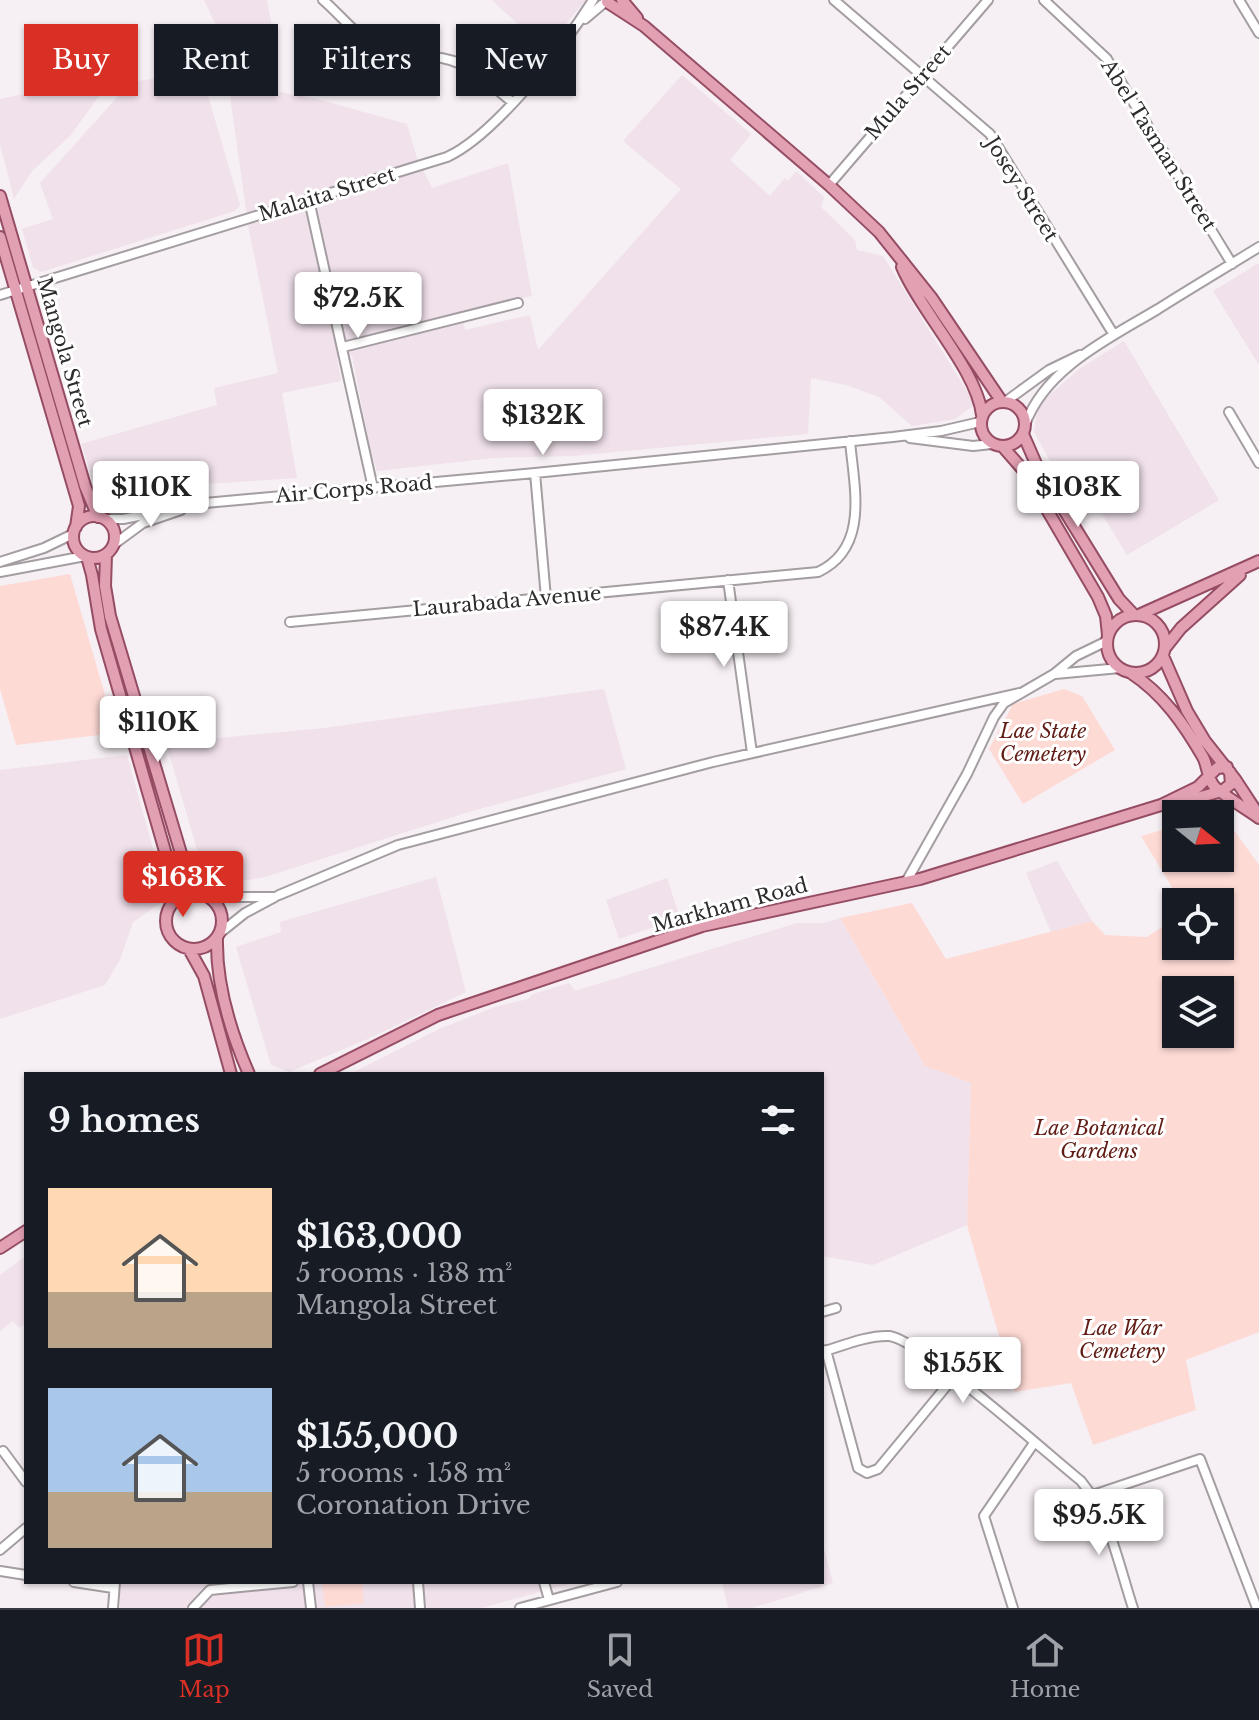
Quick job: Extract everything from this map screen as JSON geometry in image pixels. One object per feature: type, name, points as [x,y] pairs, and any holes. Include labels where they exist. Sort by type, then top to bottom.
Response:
[{"type":"main road","points":[[622,0],[644,26],[879,232],[931,297],[1004,402],[1018,408],[1037,466],[1116,595],[1137,615],[1149,617],[1162,630],[1164,652],[1187,711],[1259,817]]},
{"type":"main road","points":[[603,1],[644,26]]},
{"type":"main road","name":"Mangola Street","points":[[0,196],[21,289],[79,506],[74,530]]},
{"type":"main road","name":"Mangola Street","points":[[0,237],[21,289],[85,486],[101,518]]},
{"type":"main road","points":[[898,258],[922,304],[975,388],[981,431],[1025,472],[1098,597],[1106,616],[1110,656],[1165,700],[1206,761],[1213,785],[1259,817]]},
{"type":"main road","points":[[981,419],[991,405],[1004,402]]},
{"type":"main road","points":[[998,446],[1015,443],[1024,430]]},
{"type":"main road","points":[[171,905],[171,872],[101,629],[92,575],[86,557],[74,545],[74,530],[85,518],[101,518],[114,533],[113,545],[106,555],[105,586],[110,616],[186,870],[221,909],[223,917],[217,962],[222,990],[248,1072]]},
{"type":"main road","points":[[86,557],[106,555]]},
{"type":"main road","points":[[1108,638],[1117,622],[1255,563]]},
{"type":"main road","points":[[1126,671],[1150,670],[1181,628],[1255,563]]},
{"type":"main road","name":"Markham Road","points":[[1161,805],[1189,792],[1217,768],[1228,770]]},
{"type":"main road","points":[[1222,791],[1231,784],[1228,770]]},
{"type":"main road","name":"Markham Road","points":[[324,1072],[438,1015],[702,926],[906,882],[1161,805],[1222,791]]},
{"type":"main road","points":[[207,895],[189,893],[175,899],[166,915],[168,931],[177,944],[189,949],[205,947],[219,935]]},
{"type":"main road","points":[[189,949],[204,976],[230,1072]]},
{"type":"main road","points":[[0,1248],[24,1232]]},
{"type":"street","points":[[323,0],[344,23],[385,53],[395,58],[435,57],[466,64],[512,102]]},
{"type":"street","name":"Josey Street","points":[[834,0],[995,141],[1114,335]]},
{"type":"street","name":"Mula Street","points":[[829,185],[988,0]]},
{"type":"street","name":"Abel Tasman Street","points":[[1044,0],[1107,59],[1232,264]]},
{"type":"street","points":[[1239,0],[1259,33]]},
{"type":"street","name":"Malaita Street","points":[[0,295],[466,149],[483,135],[578,25],[603,1]]},
{"type":"street","points":[[309,200],[373,488]]},
{"type":"street","points":[[1024,430],[1043,391],[1092,350],[1259,247]]},
{"type":"street","points":[[343,347],[518,303]]},
{"type":"street","points":[[1004,402],[1059,364],[1092,350]]},
{"type":"street","points":[[1229,412],[1259,463]]},
{"type":"street","name":"Air Corps Road","points":[[101,518],[123,519],[196,504],[893,437],[941,431],[981,419]]},
{"type":"street","name":"Air Corps Road","points":[[893,437],[998,446]]},
{"type":"street","name":"Laurabada Avenue","points":[[290,622],[818,572],[837,559],[850,544],[855,526],[850,441]]},
{"type":"street","points":[[535,473],[546,598]]},
{"type":"street","name":"Air Corps Road","points":[[113,545],[143,523],[196,504]]},
{"type":"street","points":[[0,562],[44,548],[74,530]]},
{"type":"street","points":[[0,572],[86,557]]},
{"type":"street","points":[[728,580],[752,753]]},
{"type":"street","points":[[906,882],[1004,703],[1108,638]]},
{"type":"street","points":[[1054,674],[1126,671]]},
{"type":"street","points":[[279,895],[398,845],[752,753],[1019,693]]},
{"type":"street","points":[[207,895],[275,897],[235,919],[219,935]]},
{"type":"street","points":[[824,1311],[836,1308]]},
{"type":"street","points":[[954,1377],[878,1469],[867,1473],[858,1468],[824,1351],[890,1336],[909,1343],[954,1377],[1081,1481],[1093,1495],[1102,1515],[1133,1608]]},
{"type":"street","points":[[1013,1608],[984,1516],[1034,1443]]},
{"type":"street","points":[[3,1451],[24,1479]]},
{"type":"street","points":[[1093,1495],[1200,1459],[1257,1608]]},
{"type":"street","points":[[0,1550],[24,1530]]},
{"type":"street","points":[[0,1583],[0,1572],[24,1575]]},
{"type":"street","points":[[308,1584],[311,1608]]},
{"type":"street","points":[[418,1584],[420,1608]]},
{"type":"street","points":[[545,1584],[549,1600]]},
{"type":"street","points":[[520,1608],[609,1584]]},
{"type":"street","points":[[113,1608],[114,1585]]},
{"type":"street","points":[[193,1608],[210,1590],[236,1585]]},
{"type":"shaded area","points":[[204,0],[267,0],[271,24],[216,24]]},
{"type":"shaded area","points":[[492,0],[586,0],[565,24],[517,24]]},
{"type":"shaded area","points":[[682,75],[751,134],[730,160],[770,196],[785,178],[788,181],[796,171],[824,197],[821,207],[855,240],[857,250],[883,256],[975,404],[955,419],[912,426],[879,397],[846,385],[811,378],[808,434],[572,456],[492,458],[377,471],[352,355],[337,358],[341,381],[282,393],[297,478],[206,484],[102,509],[81,444],[217,405],[214,388],[278,373],[249,230],[230,96],[278,96],[278,92],[407,124],[417,158],[432,188],[508,163],[532,296],[461,311],[465,330],[530,315],[538,350],[681,189],[623,141]]},
{"type":"shaded area","points":[[154,79],[154,96],[208,96],[240,205],[235,211],[41,272],[33,267],[22,229],[53,219],[40,183],[118,96],[138,96],[138,81]]},
{"type":"shaded area","points":[[24,94],[99,96],[70,136],[32,171],[14,199],[0,144],[0,99]]},
{"type":"shaded area","points":[[1259,263],[1259,365],[1213,291]]},
{"type":"shaded area","points":[[1124,341],[1219,500],[1127,555],[1081,480],[1065,488],[1034,432],[1037,411],[1047,397],[1079,369]]},
{"type":"shaded area","points":[[604,689],[626,769],[472,811],[265,877],[213,886],[203,870],[166,743],[324,728]]},
{"type":"shaded area","points":[[127,755],[160,874],[160,903],[133,922],[120,960],[105,985],[0,1019],[0,770]]},
{"type":"shaded area","points":[[1057,861],[1092,921],[1051,932],[1026,873]]},
{"type":"shaded area","points":[[436,877],[466,992],[289,1072],[271,1065],[236,947],[281,932],[280,922]]},
{"type":"shaded area","points":[[667,878],[680,918],[619,939],[606,900]]},
{"type":"shaded area","points":[[840,918],[925,1066],[971,1083],[967,1225],[873,1265],[824,1256],[824,1072],[354,1072],[439,1029],[495,1007],[528,999],[533,994],[569,983],[575,991],[797,923],[824,923]]},
{"type":"shaded area","points":[[24,1257],[24,1324],[19,1328],[13,1321],[0,1331],[0,1275]]},
{"type":"shaded area","points":[[824,1549],[833,1583],[752,1608],[728,1608],[722,1584],[824,1584]]},
{"type":"shaded area","points":[[110,1584],[569,1584],[481,1608],[120,1608],[120,1592]]},
{"type":"green space","points":[[70,574],[116,733],[16,745],[0,689],[0,586]]},
{"type":"green space","name":"Lae State Cemetery","points":[[1064,689],[1082,696],[1115,750],[1023,804],[989,749],[1013,704]]},
{"type":"green space","name":"Lae Botanical Gardens","points":[[1162,830],[1162,871],[1141,836]]},
{"type":"green space","name":"Lae Botanical Gardens","points":[[1234,830],[1259,865],[1259,1332],[1186,1360],[1196,1410],[1093,1445],[1071,1383],[1015,1392],[967,1225],[971,1083],[925,1066],[840,918],[912,903],[946,959],[1092,921],[1105,935],[1147,937],[1162,927],[1162,960],[1234,960],[1234,888],[1173,888],[1163,872],[1234,872]]},
{"type":"green space","points":[[322,1584],[362,1584],[364,1603],[325,1607]]},
{"type":"park label","name":"Lae War Cemetery","points":[[1122,1340]]}]
